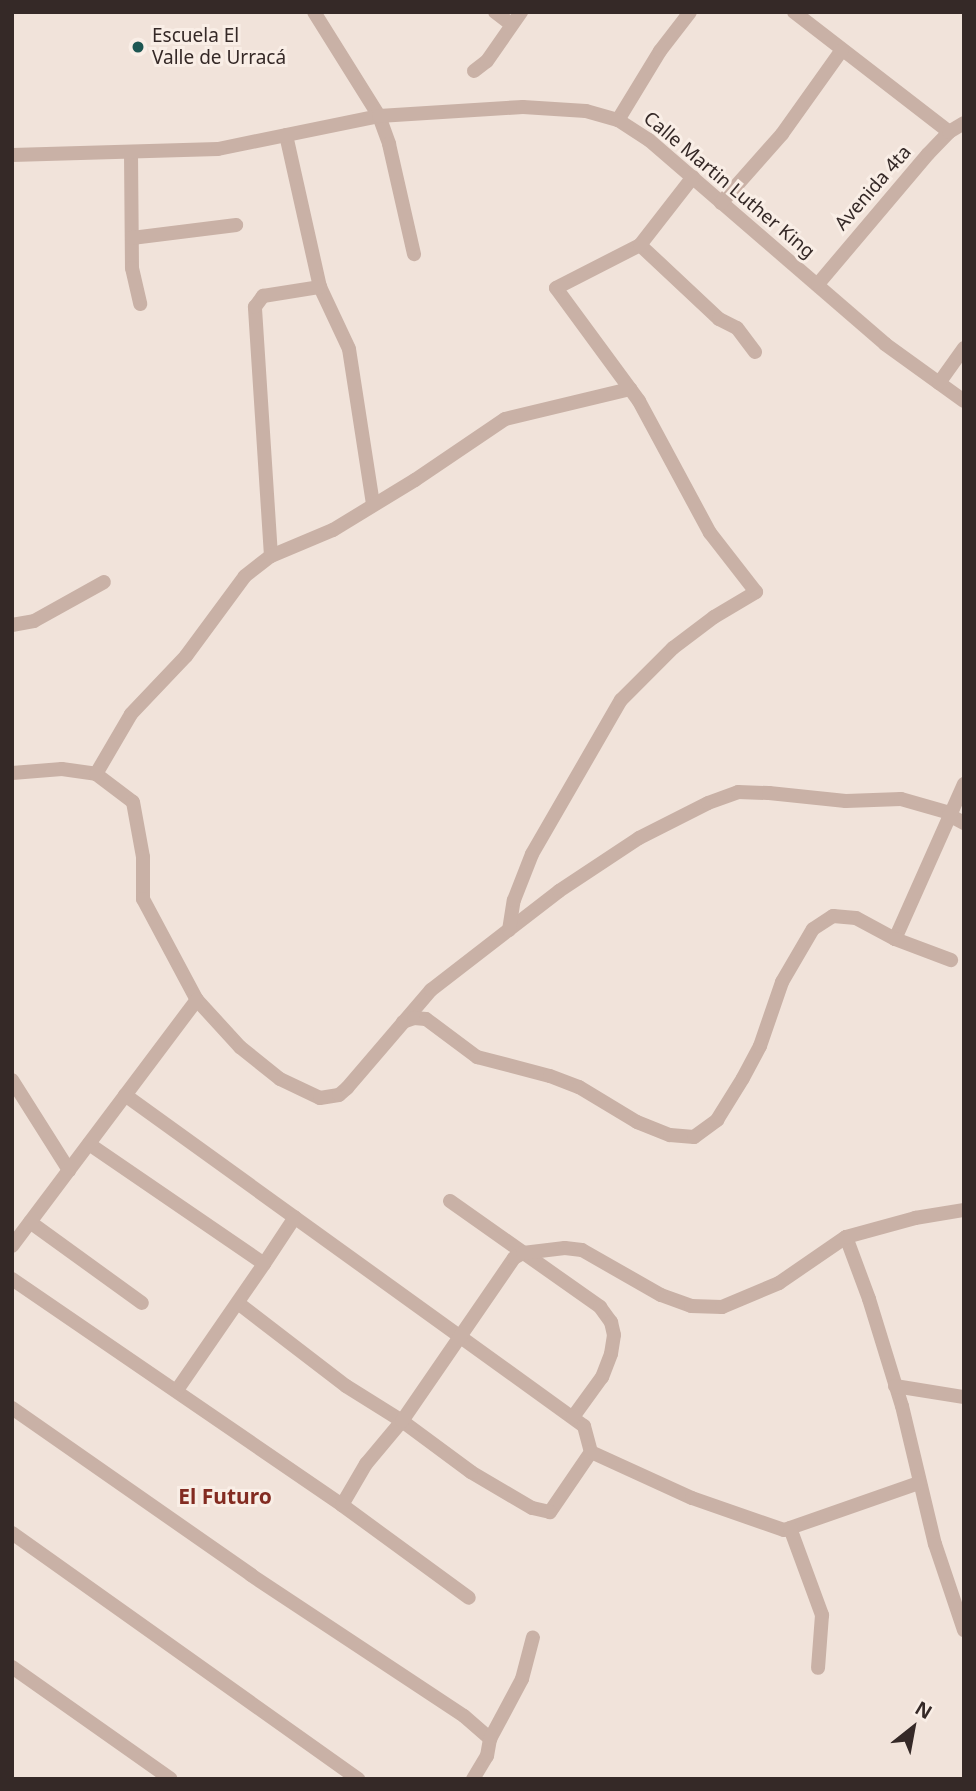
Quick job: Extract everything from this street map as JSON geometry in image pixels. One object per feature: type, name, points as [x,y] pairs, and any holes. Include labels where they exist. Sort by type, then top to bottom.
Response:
[{"type":"street","points":[[314,12],[379,116],[389,144],[414,254]]},
{"type":"street","points":[[495,12],[512,24]]},
{"type":"street","points":[[474,71],[486,61],[521,12]]},
{"type":"street","points":[[618,120],[660,51],[690,12]]},
{"type":"street","points":[[794,12],[949,132]]},
{"type":"street","points":[[721,203],[782,134],[842,50]]},
{"type":"street","name":"Calle Martin Luther King","points":[[12,155],[131,154],[218,149],[379,116],[523,107],[586,111],[618,120],[693,177],[885,344],[964,401]]},
{"type":"street","name":"Avenida 4ta","points":[[818,284],[878,211],[949,132],[964,123]]},
{"type":"street","points":[[286,135],[320,287],[349,349],[373,504]]},
{"type":"street","points":[[131,154],[132,268],[141,304]]},
{"type":"street","points":[[509,930],[514,900],[532,854],[621,700],[673,648],[714,617],[756,592],[710,533],[648,416],[556,288],[640,245],[693,177]]},
{"type":"street","points":[[132,238],[236,225]]},
{"type":"street","points":[[640,245],[719,319],[737,328],[755,352]]},
{"type":"street","points":[[271,556],[255,307],[263,296],[320,287]]},
{"type":"street","points":[[939,383],[964,348]]},
{"type":"street","points":[[96,774],[131,714],[186,656],[245,576],[271,556],[333,530],[415,480],[505,419],[630,389]]},
{"type":"street","points":[[12,625],[34,621],[104,582]]},
{"type":"street","points":[[12,773],[62,769],[96,774],[133,802],[143,857],[143,898],[197,1000],[250,1055],[280,1079],[320,1098],[339,1095],[431,990],[559,891],[639,838],[708,803],[738,792],[846,801],[901,799],[950,814],[964,823]]},
{"type":"street","points":[[895,939],[964,784]]},
{"type":"street","points":[[401,1023],[414,1018],[426,1019],[477,1058],[550,1076],[579,1087],[637,1122],[670,1135],[694,1137],[717,1120],[743,1078],[760,1046],[782,982],[813,929],[832,916],[856,918],[895,939],[951,960]]},
{"type":"street","points":[[12,1246],[197,1000]]},
{"type":"street","points":[[12,1080],[69,1170]]},
{"type":"street","points":[[125,1095],[573,1417],[584,1426],[591,1452],[550,1512],[540,1511],[471,1472],[402,1421],[346,1386],[239,1304]]},
{"type":"street","points":[[89,1144],[264,1264]]},
{"type":"street","points":[[450,1201],[600,1307],[611,1322],[614,1335],[611,1354],[601,1377],[573,1417]]},
{"type":"street","points":[[342,1505],[366,1464],[402,1421],[514,1258],[523,1253],[565,1248],[582,1250],[661,1296],[691,1306],[722,1307],[779,1283],[846,1237],[915,1218],[964,1210]]},
{"type":"street","points":[[177,1390],[239,1304],[295,1217]]},
{"type":"street","points":[[30,1222],[142,1303]]},
{"type":"street","points":[[846,1237],[869,1299],[895,1386],[935,1544],[964,1630]]},
{"type":"street","points":[[12,1279],[342,1505],[469,1598]]},
{"type":"street","points":[[895,1386],[964,1397]]},
{"type":"street","points":[[12,1408],[251,1575],[464,1716],[490,1739]]},
{"type":"street","points":[[591,1452],[737,1516],[784,1530],[919,1483]]},
{"type":"street","points":[[790,1528],[822,1615],[818,1668]]},
{"type":"street","points":[[12,1533],[358,1779]]},
{"type":"street","points":[[473,1779],[487,1756],[490,1739],[522,1679],[533,1637]]},
{"type":"street","points":[[12,1667],[171,1779]]},
{"type":"place","name":"Escuela El Valle de Urracá","points":[[138,47]]},
{"type":"district","name":"El Futuro","points":[[225,1496]]}]
